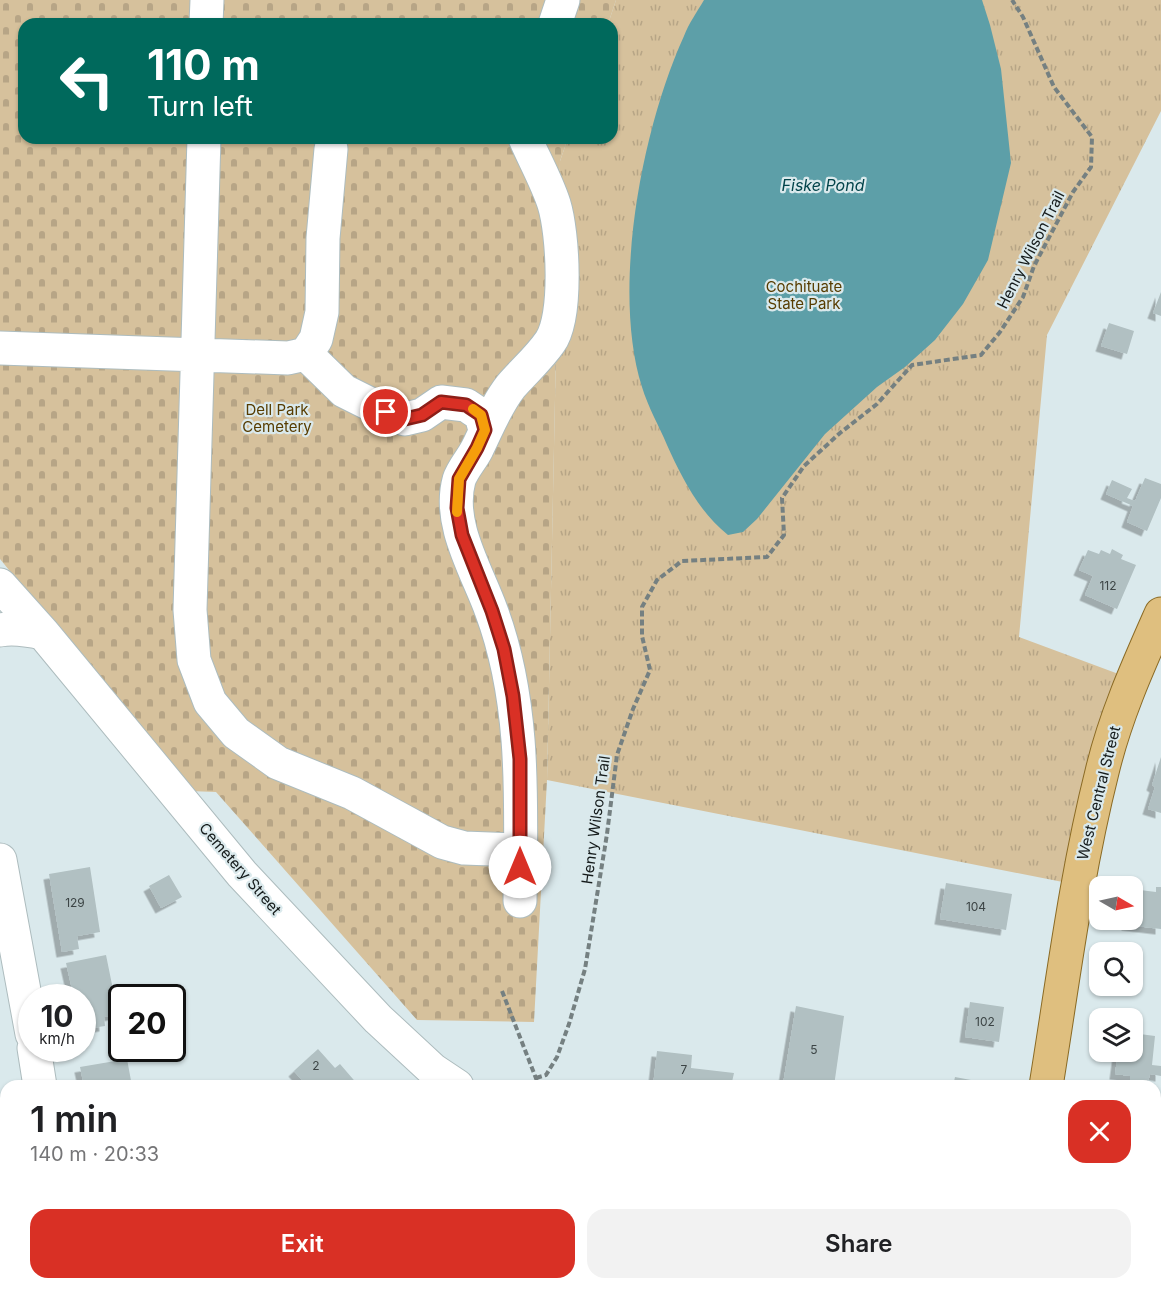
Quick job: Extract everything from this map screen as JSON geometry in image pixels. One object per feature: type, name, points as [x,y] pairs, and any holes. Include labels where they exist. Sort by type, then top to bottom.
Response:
[{"type":"main road","name":"West Central Street","points":[[1047,1080],[1078,885],[1102,772],[1132,679],[1161,614]]},
{"type":"street","points":[[206,18],[207,0]]},
{"type":"street","points":[[557,18],[563,0]]},
{"type":"street","points":[[204,144],[190,610],[194,660],[210,702],[236,733],[278,763],[352,793],[442,842],[464,848],[520,850]]},
{"type":"street","points":[[520,901],[520,759],[513,696],[504,649],[492,611],[462,535],[457,508],[459,479],[477,448],[494,410],[511,386],[552,340],[560,318],[562,243],[554,204],[528,144]]},
{"type":"street","points":[[0,348],[288,358],[306,354],[316,339],[322,312],[323,238],[331,149]]},
{"type":"street","points":[[306,354],[344,391],[386,412],[405,419],[422,415],[441,402],[466,405],[481,415],[485,430]]},
{"type":"street","name":"Cemetery Street","points":[[0,585],[43,633],[242,874],[378,1019],[433,1070],[447,1080]]},
{"type":"street","points":[[0,630],[27,630],[43,633]]},
{"type":"street","points":[[0,860],[23,984]]},
{"type":"street","points":[[36,1062],[39,1080]]},
{"type":"path","name":"Henry Wilson Trail","points":[[536,1078],[546,1075],[557,1057],[585,969],[601,878],[617,755],[650,670],[642,636],[642,607],[657,580],[682,561],[766,557],[784,535],[782,498],[804,466],[840,433],[877,404],[912,365],[981,355],[1000,332],[1023,297],[1034,266],[1073,192],[1091,167],[1092,137],[1054,87],[1023,17],[1012,0]]},
{"type":"path","points":[[502,991],[536,1078]]},
{"type":"green space","name":"Dell Park Cemetery","points":[[0,0],[616,0],[610,18],[18,18],[18,144],[566,144],[560,161],[547,780],[534,1022],[417,1020],[216,792],[189,791],[0,559]]},
{"type":"green space","name":"Cochituate State Park","points":[[616,0],[1161,0],[1161,111],[1047,335],[1019,637],[1132,679],[1078,885],[547,780],[560,161],[566,144],[618,144],[618,18],[610,18]]},
{"type":"water","name":"Fiske Pond","points":[[704,0],[982,0],[1001,69],[1011,163],[988,260],[963,304],[935,340],[905,367],[877,387],[825,434],[757,519],[743,532],[728,535],[708,516],[692,494],[647,402],[633,348],[630,304],[631,257],[636,209],[655,116],[686,31]]},
{"type":"building","points":[[1161,292],[1161,316],[1153,313]]},
{"type":"building","points":[[1109,323],[1134,331],[1127,354],[1101,346]]},
{"type":"building","points":[[1145,478],[1161,484],[1161,498],[1147,531],[1127,522],[1133,506],[1106,494],[1112,480],[1132,489],[1127,498],[1135,501]]},
{"type":"building","points":[[1112,549],[1123,555],[1121,559],[1136,565],[1117,609],[1085,595],[1093,576],[1079,570],[1088,550],[1099,554],[1101,550],[1110,554]]},
{"type":"building","points":[[1161,757],[1161,813],[1148,809],[1155,787],[1152,785]]},
{"type":"building","points":[[90,867],[100,932],[77,936],[79,949],[62,952],[49,874]]},
{"type":"building","points":[[169,875],[182,897],[161,908],[149,886]]},
{"type":"building","points":[[946,883],[1012,894],[1006,930],[940,919]]},
{"type":"building","points":[[1156,887],[1161,887],[1161,929],[1143,927],[1143,890],[1156,892]]},
{"type":"building","points":[[106,955],[112,984],[108,984],[108,1016],[104,1017],[105,1026],[96,1027],[96,984],[71,984],[66,963]]},
{"type":"building","points":[[970,1002],[1004,1007],[999,1042],[965,1037]]},
{"type":"building","points":[[796,1006],[844,1016],[835,1080],[784,1080]]},
{"type":"building","points":[[1143,1034],[1155,1036],[1152,1065],[1161,1066],[1161,1076],[1150,1074],[1148,1080],[1130,1080],[1130,1076],[1115,1074],[1117,1062],[1143,1062]]},
{"type":"building","points":[[318,1049],[335,1068],[340,1064],[354,1080],[302,1080],[294,1071]]},
{"type":"building","points":[[657,1051],[692,1055],[691,1068],[734,1073],[732,1080],[654,1080]]},
{"type":"building","points":[[109,1062],[128,1062],[131,1080],[83,1080],[80,1067]]},
{"type":"building","points":[[955,1077],[971,1080],[954,1080]]},
{"type":"slow traffic","points":[[457,512],[459,479],[485,430],[481,415],[473,409]]},
{"type":"route","points":[[386,412],[405,419],[422,415],[441,402],[466,405],[481,415],[485,430],[459,479],[457,508],[462,535],[492,611],[504,649],[513,696],[520,759],[520,867]]}]
